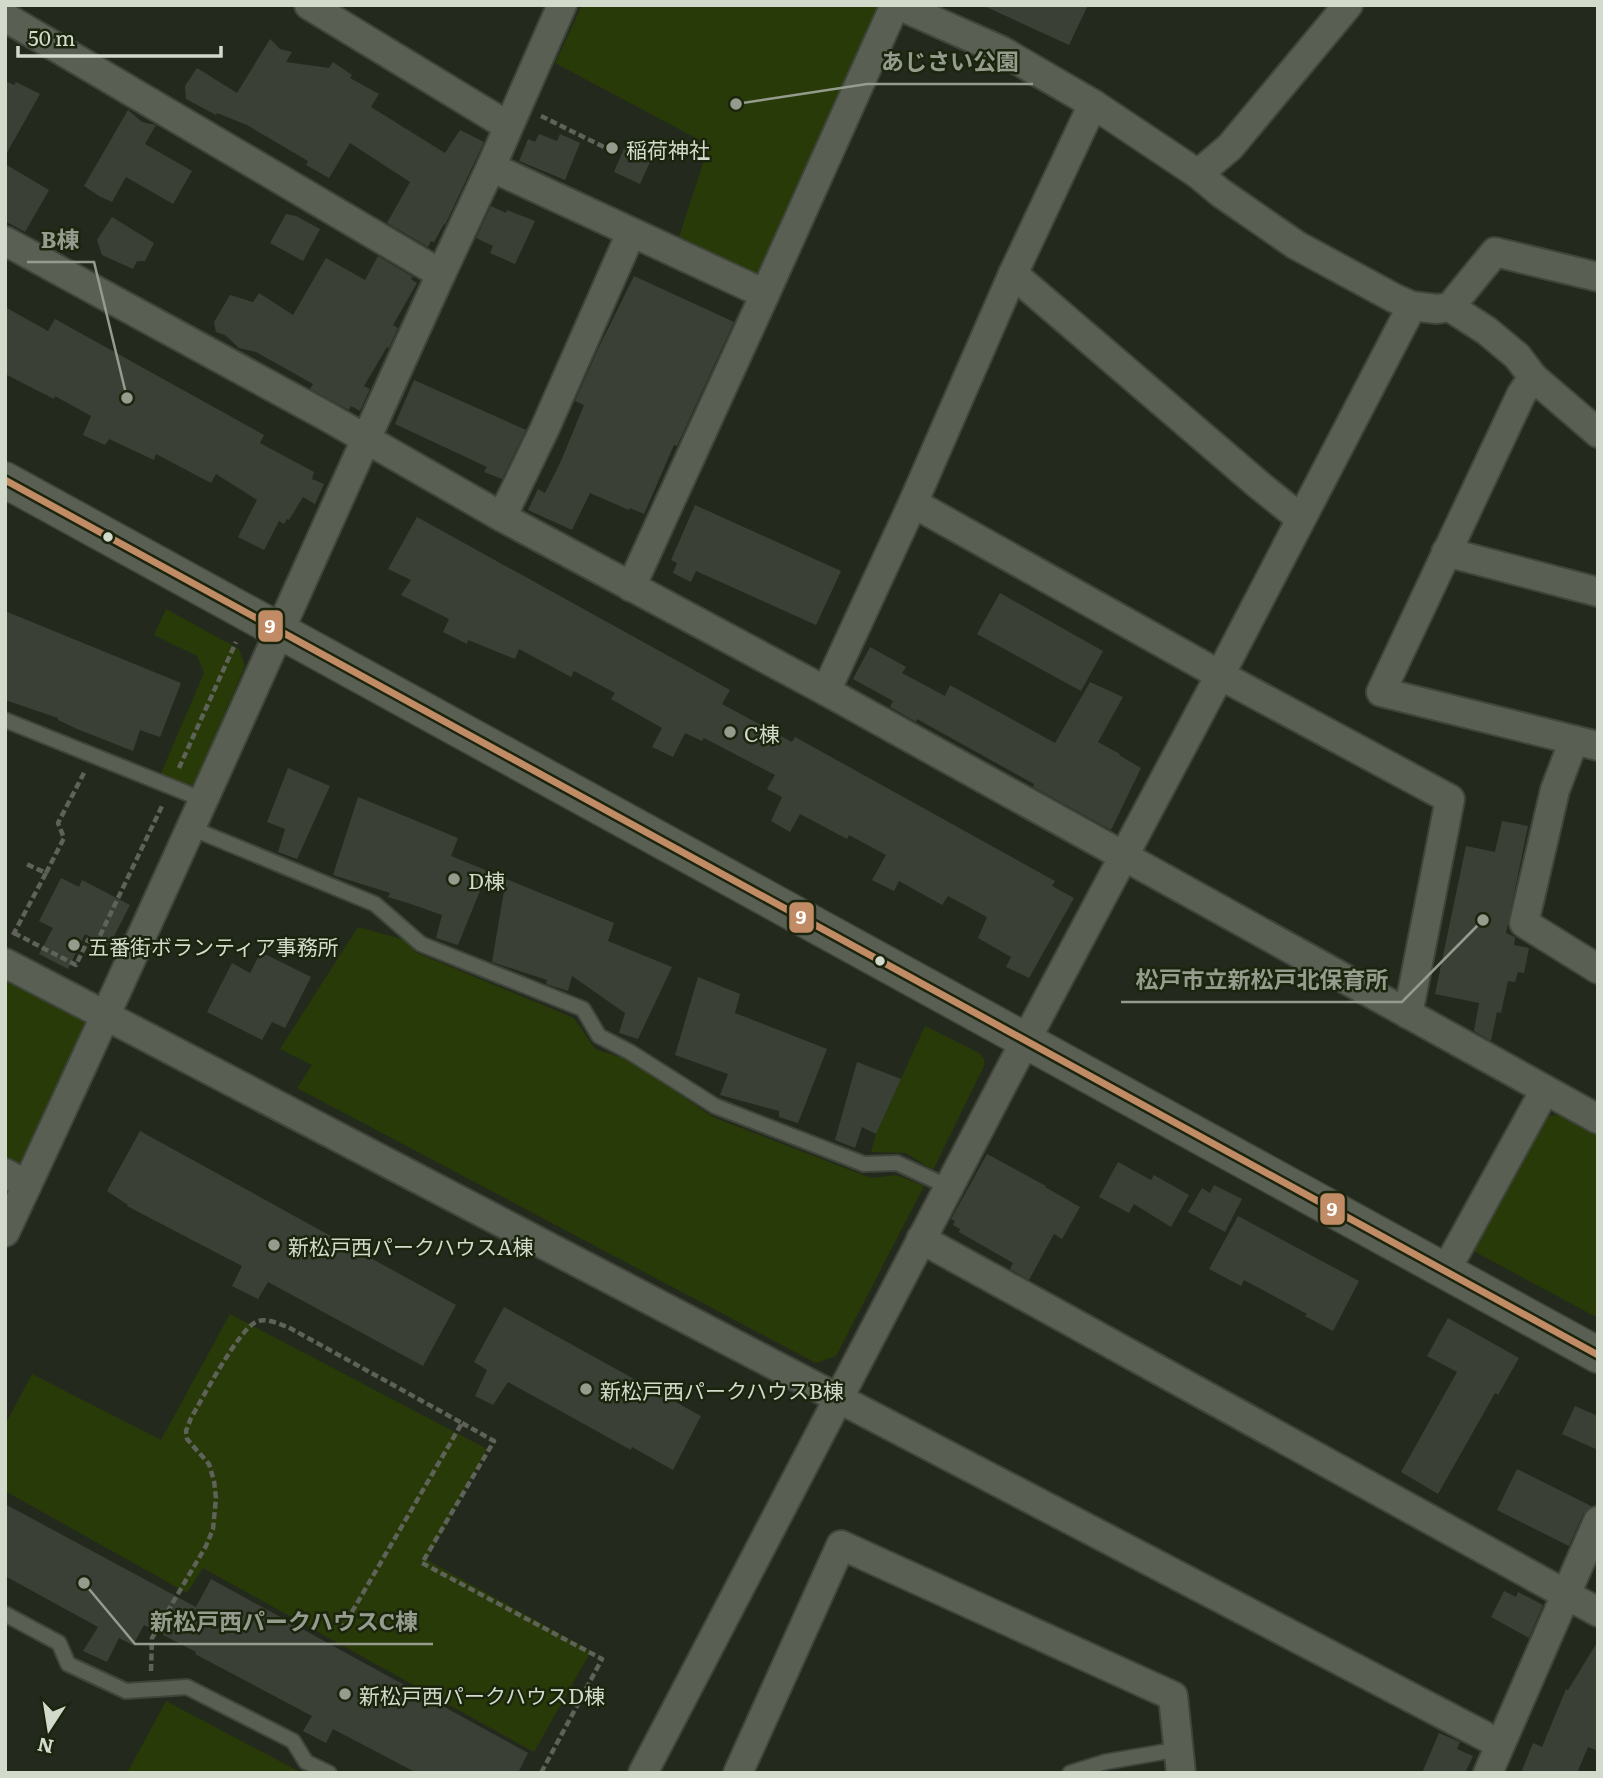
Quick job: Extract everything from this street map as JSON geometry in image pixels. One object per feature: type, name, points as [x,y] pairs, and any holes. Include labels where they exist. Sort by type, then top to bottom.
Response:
[{"type":"street","points":[[309,5],[513,115]]},
{"type":"street","points":[[5,1232],[16,1179],[106,1015],[562,5]]},
{"type":"street","points":[[631,587],[897,5],[1002,51],[1093,104],[1198,174],[1296,245],[1412,306],[1437,309],[1450,307],[1487,331],[1517,356],[1533,377],[1598,433]]},
{"type":"street","points":[[1198,174],[1230,147],[1348,5]]},
{"type":"street","points":[[5,17],[441,274]]},
{"type":"street","points":[[825,691],[913,503],[1013,274],[1093,104]]},
{"type":"street","points":[[491,167],[765,295]]},
{"type":"street","points":[[502,517],[545,428],[631,233]]},
{"type":"street","points":[[5,241],[1598,1119]]},
{"type":"street","points":[[1450,307],[1495,252],[1598,277]]},
{"type":"street","points":[[1013,274],[1300,519]]},
{"type":"street","points":[[643,1773],[1412,306]]},
{"type":"street","points":[[1533,377],[1521,394],[1381,692],[1586,743],[1555,790],[1524,923],[1598,969]]},
{"type":"street","points":[[5,480],[1598,1355]]},
{"type":"street","points":[[913,503],[1220,676],[1450,799],[1408,1014]]},
{"type":"street","points":[[1446,552],[1598,592]]},
{"type":"street","points":[[8,951],[106,1015],[1500,1744]]},
{"type":"street","points":[[1446,1270],[1545,1090]]},
{"type":"street","points":[[922,1239],[1598,1612]]},
{"type":"street","points":[[1488,1773],[1598,1521]]},
{"type":"street","points":[[738,1773],[841,1545],[1173,1696],[1172,1763]]},
{"type":"lane","points":[[5,720],[204,800]]},
{"type":"lane","points":[[191,828],[375,904],[421,944],[583,1009],[600,1036],[715,1106],[864,1164],[897,1163],[949,1188]]},
{"type":"lane","points":[[5,1614],[59,1643],[68,1664],[126,1691],[187,1687],[293,1741],[306,1762],[329,1773]]},
{"type":"lane","points":[[1070,1773],[1105,1762],[1172,1763]]},
{"type":"path","points":[[513,115],[611,151]]},
{"type":"path","points":[[14,933],[76,965],[88,940],[96,944],[171,787],[237,638]]},
{"type":"path","points":[[8,951],[14,933],[64,838],[58,823],[93,756]]},
{"type":"path","points":[[24,863],[46,873]]},
{"type":"path","points":[[150,1689],[152,1638],[206,1546],[213,1529],[216,1498],[212,1472],[209,1464],[187,1439],[186,1431],[191,1418],[242,1333],[256,1321],[270,1321],[288,1327],[494,1441],[422,1563],[602,1659],[541,1773]]},
{"type":"path","points":[[342,1629],[462,1423]]},
{"type":"green space","points":[[582,5],[883,7],[762,280],[678,240],[709,145],[555,63]]},
{"type":"green space","points":[[166,609],[239,649],[245,666],[191,792],[159,778],[204,673],[197,656],[154,635]]},
{"type":"green space","points":[[358,927],[409,941],[415,952],[574,1018],[595,1049],[629,1060],[713,1117],[871,1178],[897,1175],[924,1186],[836,1356],[816,1363],[297,1088],[312,1065],[280,1049]]},
{"type":"green space","points":[[5,974],[86,1019],[86,1032],[30,1159],[16,1164],[5,1159]]},
{"type":"green space","points":[[925,1026],[979,1053],[984,1059],[984,1066],[933,1170],[906,1153],[871,1152],[876,1134]]},
{"type":"green space","points":[[1565,1114],[1598,1133],[1598,1318],[1468,1248],[1548,1116]]},
{"type":"green space","points":[[230,1314],[487,1449],[427,1560],[591,1651],[534,1752],[203,1568],[187,1593],[5,1491],[5,1425],[32,1374],[161,1440]]},
{"type":"green space","points":[[166,1701],[302,1773],[127,1773]]},
{"type":"building","points":[[982,5],[1088,5],[1069,45]]},
{"type":"building","points":[[270,39],[280,49],[292,52],[286,62],[329,68],[333,62],[352,75],[350,78],[379,94],[371,107],[445,153],[460,130],[484,142],[445,225],[428,247],[387,223],[410,182],[350,143],[329,178],[306,165],[308,161],[247,125],[217,113],[216,115],[186,99],[185,86],[197,68],[237,93]]},
{"type":"building","points":[[5,81],[14,85],[16,82],[40,94],[5,156]]},
{"type":"building","points":[[128,110],[142,122],[156,125],[145,144],[192,171],[173,204],[126,177],[112,202],[84,186]]},
{"type":"building","points":[[539,134],[557,141],[560,134],[580,143],[565,180],[519,161],[528,139],[535,142]]},
{"type":"building","points":[[628,139],[655,151],[640,184],[614,172]]},
{"type":"building","points":[[5,164],[49,190],[25,232],[5,221]]},
{"type":"building","points":[[491,206],[535,221],[515,264],[490,253],[493,246],[476,238]]},
{"type":"building","points":[[286,214],[296,216],[320,229],[303,261],[270,243]]},
{"type":"building","points":[[112,217],[154,243],[145,261],[137,261],[133,269],[102,255],[97,240]]},
{"type":"building","points":[[378,256],[413,277],[411,279],[417,283],[393,325],[398,328],[389,348],[387,347],[364,386],[370,389],[360,411],[351,406],[349,410],[310,389],[313,384],[256,352],[239,348],[225,335],[216,332],[214,322],[230,295],[253,302],[259,293],[293,315],[326,258],[365,280]]},
{"type":"building","points":[[634,276],[734,322],[677,446],[674,445],[644,514],[590,493],[572,530],[528,510],[538,489],[545,493],[561,461],[584,405],[575,401]]},
{"type":"building","points":[[5,307],[48,331],[55,319],[264,435],[260,443],[314,472],[312,479],[324,484],[315,504],[303,497],[289,520],[284,524],[279,521],[264,550],[238,537],[257,500],[216,474],[211,483],[156,454],[154,460],[109,439],[105,445],[83,435],[91,416],[55,396],[54,399],[5,374]]},
{"type":"building","points":[[414,380],[526,430],[502,479],[484,472],[487,467],[395,424]]},
{"type":"building","points":[[695,505],[841,571],[816,625],[696,571],[691,582],[673,573],[677,563],[671,560]]},
{"type":"building","name":"C棟","points":[[417,517],[730,690],[722,704],[792,742],[795,737],[1055,881],[1052,886],[1074,898],[1029,978],[1006,967],[1011,957],[978,938],[987,917],[948,896],[942,905],[899,881],[894,891],[872,880],[886,855],[849,835],[847,839],[800,814],[790,832],[771,821],[782,797],[767,789],[775,775],[704,738],[702,741],[685,733],[673,757],[652,747],[662,728],[611,699],[615,693],[574,671],[571,677],[519,649],[515,659],[468,640],[467,644],[443,632],[449,619],[401,595],[411,580],[388,569]]},
{"type":"building","points":[[1000,593],[1103,651],[1081,691],[977,634]]},
{"type":"building","points":[[5,611],[181,683],[160,737],[140,730],[133,751],[77,729],[58,718],[5,700]]},
{"type":"building","points":[[870,647],[906,667],[902,673],[945,696],[950,685],[1055,743],[1090,682],[1123,697],[1098,742],[1141,768],[1111,830],[1033,787],[1034,784],[917,719],[916,722],[890,707],[893,701],[853,679]]},
{"type":"building","points":[[288,768],[330,786],[297,859],[278,852],[285,829],[267,822]]},
{"type":"building","points":[[358,797],[458,838],[451,856],[488,871],[458,945],[436,938],[442,915],[388,897],[390,893],[333,875]]},
{"type":"building","points":[[1502,821],[1528,826],[1506,933],[1515,937],[1514,945],[1529,948],[1524,973],[1518,972],[1515,982],[1508,981],[1501,1013],[1497,1012],[1491,1041],[1474,1031],[1479,1003],[1435,994],[1466,846],[1495,852]]},
{"type":"building","points":[[61,878],[79,887],[82,880],[130,905],[109,946],[85,934],[68,969],[39,954],[53,928],[39,921]]},
{"type":"building","points":[[506,879],[614,923],[608,941],[672,967],[638,1039],[619,1033],[625,1013],[572,976],[568,991],[546,984],[547,980],[492,962]]},
{"type":"building","points":[[261,952],[311,977],[285,1028],[272,1022],[262,1040],[207,1012],[232,963],[250,973]]},
{"type":"building","points":[[698,977],[740,994],[735,1013],[827,1049],[798,1123],[779,1117],[779,1111],[720,1095],[728,1074],[675,1055]]},
{"type":"building","points":[[857,1062],[901,1079],[876,1134],[862,1127],[855,1148],[835,1140]]},
{"type":"building","name":"新松戸西パークハウスA棟","points":[[140,1131],[456,1305],[423,1366],[268,1282],[258,1299],[232,1286],[242,1266],[127,1206],[107,1191]]},
{"type":"building","points":[[987,1154],[1080,1207],[1062,1239],[1054,1234],[1029,1280],[1010,1269],[1013,1263],[959,1232],[960,1229],[953,1225],[955,1221],[951,1219]]},
{"type":"building","points":[[1118,1162],[1151,1180],[1154,1175],[1189,1195],[1171,1227],[1134,1204],[1129,1213],[1099,1197]]},
{"type":"building","points":[[1214,1185],[1242,1199],[1225,1232],[1188,1212],[1202,1188],[1210,1193]]},
{"type":"building","points":[[1238,1216],[1359,1281],[1333,1331],[1244,1280],[1241,1286],[1209,1269]]},
{"type":"building","name":"新松戸西パークハウスB棟","points":[[504,1307],[701,1416],[673,1470],[632,1447],[631,1450],[508,1382],[493,1405],[475,1396],[487,1370],[474,1362]]},
{"type":"building","points":[[1448,1318],[1519,1358],[1498,1395],[1495,1393],[1438,1494],[1401,1472],[1457,1372],[1427,1356]]},
{"type":"building","points":[[1575,1406],[1598,1416],[1598,1450],[1562,1434]]},
{"type":"building","points":[[1517,1469],[1591,1506],[1583,1514],[1569,1546],[1497,1510]]},
{"type":"building","name":"新松戸西パークハウスD棟","points":[[5,1504],[196,1607],[211,1579],[528,1753],[518,1773],[417,1773],[333,1729],[326,1743],[303,1731],[312,1716],[144,1625],[133,1645],[119,1638],[107,1662],[83,1651],[98,1627],[5,1576]]},
{"type":"building","points":[[1504,1591],[1516,1597],[1518,1592],[1543,1605],[1529,1638],[1491,1617]]},
{"type":"building","points":[[1598,1641],[1598,1751],[1588,1747],[1577,1773],[1521,1773],[1533,1743],[1542,1747],[1566,1689],[1568,1690]]},
{"type":"building","points":[[1439,1733],[1460,1742],[1457,1749],[1473,1756],[1465,1773],[1422,1773]]},
{"type":"transit line","name":"9","points":[[5,480],[1598,1355]]},
{"type":"place","name":"あじさい公園","points":[[736,104]]},
{"type":"place","name":"稲荷神社","points":[[612,148]]},
{"type":"place","name":"B棟","points":[[127,398]]},
{"type":"place","name":"C棟","points":[[730,732]]},
{"type":"place","name":"D棟","points":[[454,879]]},
{"type":"place","name":"松戸市立新松戸北保育所","points":[[1483,920]]},
{"type":"place","name":"五番街ボランティア事務所","points":[[74,945]]},
{"type":"place","name":"新松戸西パークハウスA棟","points":[[274,1245]]},
{"type":"place","name":"新松戸西パークハウスB棟","points":[[586,1389]]},
{"type":"place","name":"新松戸西パークハウスC棟","points":[[84,1583]]},
{"type":"place","name":"新松戸西パークハウスD棟","points":[[345,1694]]}]
